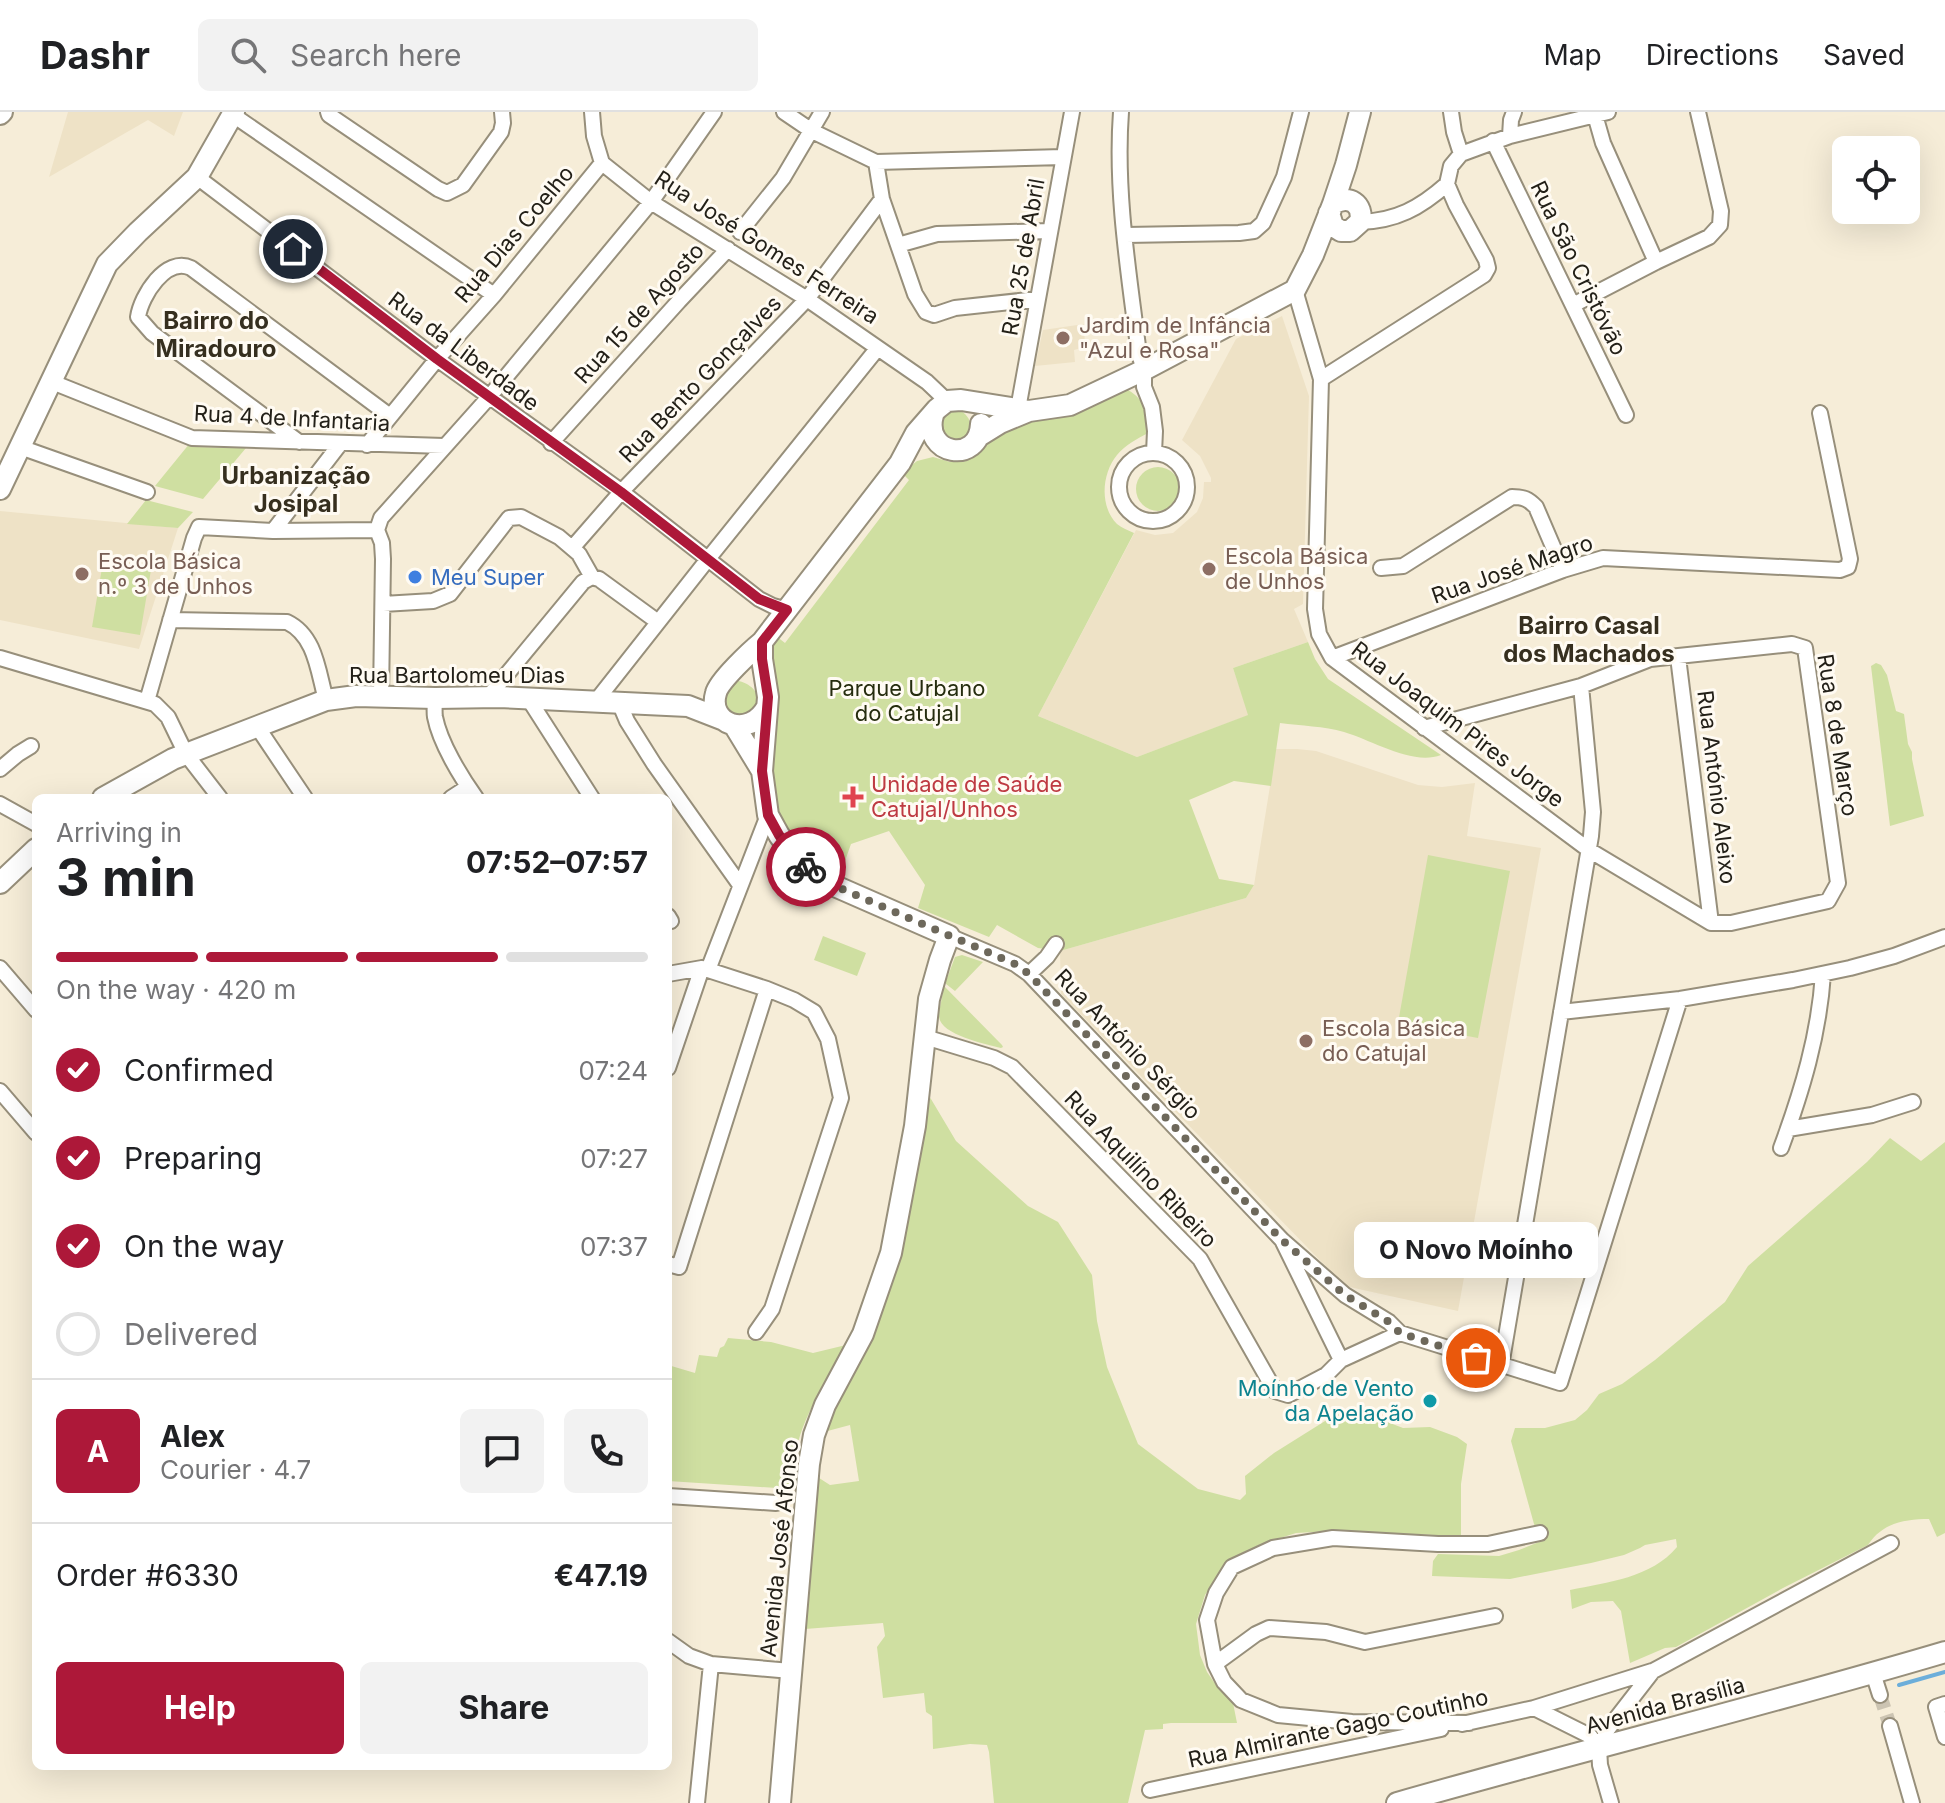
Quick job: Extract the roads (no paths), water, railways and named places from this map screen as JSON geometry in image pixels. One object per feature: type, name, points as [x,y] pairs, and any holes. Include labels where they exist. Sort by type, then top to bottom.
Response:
[{"type":"street","points":[[328,112],[447,193],[463,185],[501,132],[502,112]]},
{"type":"street","points":[[592,112],[594,136],[602,163]]},
{"type":"street","points":[[381,697],[382,543],[377,530],[381,518],[490,396],[651,202],[714,112]]},
{"type":"street","points":[[784,112],[812,131],[876,162],[1063,157]]},
{"type":"street","points":[[740,232],[783,178],[822,112]]},
{"type":"street","name":"Rua 25 de Abril","points":[[1024,410],[1038,299],[1072,112]]},
{"type":"street","points":[[1121,112],[1118,153],[1139,354],[1155,431],[1154,453]]},
{"type":"street","points":[[1126,235],[1254,231],[1263,223],[1284,177],[1301,112]]},
{"type":"street","points":[[1360,112],[1338,206],[1330,222],[1337,230],[1350,231],[1360,222],[1380,221],[1411,211],[1447,184]]},
{"type":"street","points":[[1451,112],[1461,154]]},
{"type":"street","points":[[1510,136],[1514,112]]},
{"type":"street","points":[[1573,305],[1709,237],[1720,225],[1721,211],[1698,112]]},
{"type":"street","points":[[0,489],[107,264],[197,177],[233,113],[494,295]]},
{"type":"street","points":[[1321,379],[1484,275],[1488,268],[1486,260],[1447,184],[1451,166],[1461,154],[1493,141],[1603,113],[1603,143],[1656,262]]},
{"type":"street","name":"Rua São Cristóvão","points":[[1493,141],[1626,415]]},
{"type":"street","points":[[876,162],[882,199],[915,294],[926,312],[934,315],[955,308],[1038,299]]},
{"type":"street","name":"Rua José Gomes Ferreira","points":[[602,163],[651,202],[807,299],[927,382],[949,406]]},
{"type":"street","name":"Rua Dias Coelho","points":[[367,445],[602,163]]},
{"type":"street","name":"Rua da Liberdade","points":[[197,177],[437,359],[621,492],[759,599],[787,610]]},
{"type":"street","name":"Rua Bento Gonçalves","points":[[573,547],[621,492],[807,299],[882,199]]},
{"type":"street","points":[[1338,206],[1356,203],[1361,212],[1360,222]]},
{"type":"street","points":[[949,406],[1024,410],[1070,405],[1144,370],[1295,290],[1338,206]]},
{"type":"street","points":[[898,245],[937,234],[1050,231]]},
{"type":"street","points":[[1313,255],[1341,231]]},
{"type":"street","name":"Rua 15 de Agosto","points":[[551,443],[728,249]]},
{"type":"street","points":[[299,442],[152,333],[138,317],[141,302],[161,274],[175,265],[183,264],[191,268],[390,416]]},
{"type":"street","name":"Rua Joaquim Pires Jorge","points":[[1295,290],[1321,379],[1315,609],[1319,634],[1332,658],[1589,850],[1711,923]]},
{"type":"street","points":[[596,701],[877,349]]},
{"type":"street","name":"Rua 4 de Infantaria","points":[[52,382],[192,438],[444,446]]},
{"type":"street","points":[[949,406],[931,430],[939,444],[961,450],[1024,410]]},
{"type":"street","points":[[722,684],[739,673],[758,679],[766,697],[762,716],[744,726],[729,722],[718,712],[715,702],[722,684],[787,610],[900,463],[916,433],[949,406],[973,406],[981,420],[979,436]]},
{"type":"street","name":"Rua José Magro","points":[[1332,658],[1563,570],[1603,558],[1840,570],[1848,567],[1850,559],[1820,413]]},
{"type":"street","points":[[273,531],[340,444]]},
{"type":"street","points":[[20,447],[147,492]]},
{"type":"street","points":[[900,463],[946,448]]},
{"type":"street","points":[[1154,453],[1175,461],[1186,480],[1187,491],[1177,511],[1157,521],[1135,516],[1121,499],[1119,488],[1121,477],[1133,459],[1154,453]]},
{"type":"street","points":[[1381,568],[1403,566],[1512,497],[1522,497],[1529,499],[1536,507],[1563,570]]},
{"type":"street","points":[[383,604],[433,601],[450,594],[509,518],[521,517],[573,547],[592,577],[658,622]]},
{"type":"street","points":[[147,701],[199,527],[273,531],[377,530]]},
{"type":"street","points":[[488,697],[583,582],[592,577]]},
{"type":"street","points":[[170,620],[287,622],[296,626],[309,642],[326,700]]},
{"type":"street","name":"Rua António Sérgio","points":[[762,642],[766,697],[762,771],[768,815],[791,852],[828,883],[1015,964],[1029,974],[1282,1240],[1341,1360]]},
{"type":"street","name":"Rua 8 de Março","points":[[1424,728],[1581,686],[1650,659],[1792,644],[1805,648],[1838,883],[1828,901],[1731,923],[1711,923]]},
{"type":"street","name":"Rua António Aleixo","points":[[1678,657],[1711,923]]},
{"type":"street","points":[[0,658],[155,704],[168,717],[186,754],[217,794]]},
{"type":"street","name":"Rua Bartolomeu Dias","points":[[688,706],[722,684]]},
{"type":"street","points":[[1501,1366],[1589,850],[1593,812],[1581,686]]},
{"type":"street","name":"Rua Bartolomeu Dias","points":[[126,793],[173,759],[326,700],[356,696],[528,698],[688,706],[729,722]]},
{"type":"street","points":[[435,698],[435,717],[443,740],[472,793]]},
{"type":"street","points":[[528,698],[589,794]]},
{"type":"street","points":[[619,702],[654,764],[740,885]]},
{"type":"street","name":"Rua António Sérgio","points":[[729,722],[762,771]]},
{"type":"street","points":[[258,728],[302,794]]},
{"type":"street","points":[[0,769],[31,746]]},
{"type":"street","points":[[0,804],[32,822]]},
{"type":"street","points":[[674,1033],[705,969],[768,815]]},
{"type":"street","points":[[0,883],[32,853]]},
{"type":"street","name":"Avenida José Afonso","points":[[780,1803],[814,1435],[825,1405],[863,1334],[891,1253],[915,1126],[929,999],[949,936]]},
{"type":"street","points":[[1561,1012],[1680,999],[1823,974],[1894,956],[1945,937]]},
{"type":"street","points":[[1029,974],[1056,944]]},
{"type":"street","points":[[0,968],[32,1005]]},
{"type":"street","points":[[672,973],[705,969],[794,1000],[814,1012],[828,1039],[841,1098],[772,1309],[756,1332]]},
{"type":"street","points":[[1781,1148],[1814,1044],[1823,974]]},
{"type":"street","points":[[674,1265],[767,989]]},
{"type":"street","points":[[1282,1240],[1345,1295],[1389,1322],[1400,1333],[1560,1383],[1680,999]]},
{"type":"street","name":"Rua Aquilíno Ribeiro","points":[[925,1037],[994,1058],[1012,1067],[1023,1078],[1200,1259],[1275,1391],[1288,1395],[1326,1375],[1341,1360],[1400,1333]]},
{"type":"street","points":[[0,1091],[32,1128]]},
{"type":"street","points":[[1788,1129],[1872,1115],[1913,1102]]},
{"type":"street","points":[[672,1496],[776,1503]]},
{"type":"street","points":[[1469,1723],[1352,1722],[1278,1715],[1241,1700],[1224,1682],[1215,1664],[1207,1620],[1216,1593],[1232,1567],[1273,1548],[1333,1538],[1488,1544],[1540,1533]]},
{"type":"street","points":[[1611,1803],[1600,1765],[1599,1748],[1608,1729],[1653,1671],[1891,1543]]},
{"type":"street","points":[[1215,1664],[1269,1628],[1326,1632],[1365,1642],[1495,1616]]},
{"type":"street","points":[[672,1644],[689,1656],[711,1664],[791,1671]]},
{"type":"street","name":"Avenida Brasília","points":[[1397,1803],[1945,1652]]},
{"type":"street","points":[[697,1803],[711,1664]]},
{"type":"street","name":"Rua Almirante Gago Coutinho","points":[[1150,1790],[1534,1708],[1653,1671]]},
{"type":"street","points":[[1873,1673],[1880,1695]]},
{"type":"street","points":[[1945,1704],[1936,1707],[1945,1737]]},
{"type":"street","points":[[1534,1708],[1590,1736],[1599,1748]]},
{"type":"street","points":[[1890,1726],[1912,1803]]},
{"type":"waterway","points":[[1899,1685],[1945,1672]]},
{"type":"tunnel","points":[[1880,1695],[1890,1726]]},
{"type":"place","name":"Jardim de Infância \"Azul e Rosa\"","points":[[1063,338]]},
{"type":"place","name":"Escola Básica de Unhos","points":[[1209,569]]},
{"type":"place","name":"Escola Básica n.º 3 de Unhos","points":[[82,574]]},
{"type":"place","name":"Meu Super","points":[[415,577]]},
{"type":"place","name":"Unidade de Saúde Catujal/Unhos","points":[[853,797]]},
{"type":"place","name":"Escola Básica do Catujal","points":[[1306,1041]]},
{"type":"place","name":"O Novo Moínho","points":[[1476,1358]]},
{"type":"place","name":"Moínho de Vento da Apelação","points":[[1430,1401]]},
{"type":"district","name":"Bairro do Miradouro","points":[[216,335]]},
{"type":"district","name":"Urbanização Josipal","points":[[296,490]]},
{"type":"district","name":"Bairro Casal dos Machados","points":[[1589,640]]},
{"type":"park label","name":"Parque Urbano do Catujal","points":[[907,700]]}]
